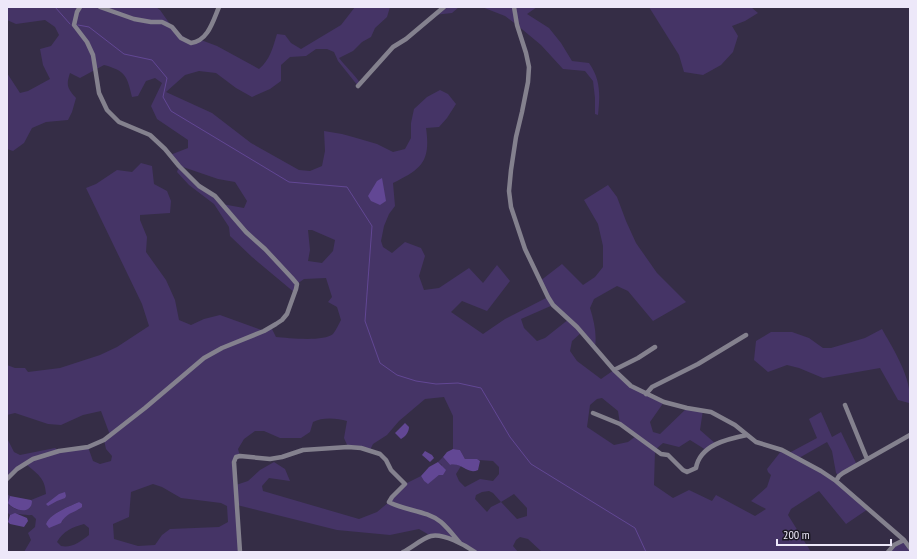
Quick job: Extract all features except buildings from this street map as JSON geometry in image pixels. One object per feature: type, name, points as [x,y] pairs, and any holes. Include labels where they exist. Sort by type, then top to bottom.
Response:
[{"type":"street","points":[[7,479],[17,469],[33,459],[59,451],[88,447],[104,440],[145,408],[204,358],[222,348],[264,331],[282,320],[286,314],[297,284],[265,249],[246,232],[215,196],[199,186],[150,135],[119,122],[107,110],[99,93],[93,55],[87,42],[74,25],[77,12],[80,7]]},
{"type":"street","points":[[100,7],[134,19],[162,22],[172,27],[181,38],[191,43],[201,40],[210,30],[219,7]]},
{"type":"street","points":[[358,86],[394,48],[444,7]]},
{"type":"street","points":[[514,7],[517,25],[529,67],[528,82],[510,170],[509,191],[511,207],[525,249],[553,305],[577,327],[614,370],[631,386],[664,402],[711,412],[735,425],[756,442],[782,450],[836,481],[904,540],[910,548]]},
{"type":"street","points":[[646,394],[652,387],[698,364],[746,335]]},
{"type":"street","points":[[614,370],[638,358],[655,347]]},
{"type":"street","points":[[844,405],[867,460]]},
{"type":"street","points":[[593,413],[620,424],[661,454],[668,455],[687,472],[696,468],[697,460],[706,450],[730,438],[747,435]]},
{"type":"street","points":[[836,481],[843,473],[910,435]]},
{"type":"street","points":[[240,552],[234,462],[236,457],[240,456],[270,459],[282,457],[303,450],[348,447],[370,450],[380,454],[386,460],[391,470],[405,484],[389,502],[395,506],[428,515],[441,522],[460,544]]},
{"type":"street","points":[[403,552],[431,536],[442,536],[475,552]]},
{"type":"street","points":[[888,552],[894,544],[904,540]]},
{"type":"shaded area","points":[[7,7],[156,7],[160,10],[172,27],[191,43],[201,40],[217,46],[259,69],[266,62],[277,34],[285,35],[291,43],[301,49],[341,25],[355,7],[390,7],[387,17],[375,28],[371,37],[362,42],[353,51],[339,58],[361,84],[358,86],[338,61],[334,52],[327,49],[316,49],[306,56],[290,57],[281,65],[281,81],[270,89],[252,97],[236,88],[216,73],[199,71],[185,75],[166,92],[212,113],[251,143],[299,170],[310,171],[322,166],[325,151],[324,131],[342,134],[377,144],[393,152],[405,149],[411,138],[411,123],[414,109],[427,97],[440,90],[448,94],[456,104],[439,127],[426,128],[427,149],[422,163],[411,173],[393,183],[395,206],[389,214],[384,226],[381,241],[383,247],[392,253],[405,242],[421,248],[425,256],[419,276],[424,290],[439,288],[469,268],[483,283],[497,265],[510,281],[487,311],[462,301],[451,312],[483,334],[505,319],[548,297],[540,281],[562,264],[583,285],[595,277],[603,267],[603,246],[598,224],[584,200],[608,185],[617,197],[636,243],[657,273],[686,302],[653,321],[628,291],[617,286],[594,299],[590,308],[595,328],[595,347],[582,332],[572,341],[570,351],[577,361],[601,379],[614,370],[631,386],[664,402],[650,422],[653,432],[660,434],[687,408],[703,410],[700,430],[716,444],[706,450],[690,440],[679,447],[663,443],[655,450],[654,485],[673,498],[689,490],[712,501],[716,495],[755,516],[766,509],[751,501],[767,487],[771,475],[767,469],[782,450],[789,453],[817,438],[809,419],[821,412],[832,437],[841,432],[857,465],[839,476],[836,473],[832,451],[827,442],[799,458],[821,471],[868,509],[846,524],[819,491],[791,509],[788,515],[811,552],[542,552],[528,539],[520,537],[516,540],[513,546],[518,552],[475,552],[442,536],[431,536],[419,529],[390,535],[337,530],[237,505],[240,552],[24,552],[31,540],[28,533],[35,527],[36,519],[32,515],[10,515],[7,512],[7,494],[10,496],[9,505],[19,510],[24,510],[30,508],[31,500],[46,494],[44,484],[40,476],[26,464],[7,479],[7,432],[8,440],[14,452],[20,455],[55,448],[59,451],[88,447],[93,461],[100,464],[111,461],[112,456],[106,449],[104,440],[110,435],[101,411],[83,415],[61,425],[48,424],[15,413],[7,415],[7,365],[15,368],[25,368],[28,372],[60,368],[100,355],[117,347],[149,326],[142,304],[86,188],[96,184],[117,170],[132,172],[141,163],[152,166],[154,184],[167,191],[171,201],[170,213],[140,215],[140,220],[147,237],[146,252],[166,280],[175,300],[179,320],[191,325],[204,319],[220,315],[264,331],[271,327],[276,337],[314,339],[333,334],[341,320],[337,307],[328,302],[332,297],[326,278],[304,279],[297,284],[295,293],[252,257],[230,236],[229,227],[214,204],[189,185],[177,172],[179,166],[170,155],[188,148],[188,140],[157,119],[151,106],[162,83],[155,78],[146,81],[138,96],[132,97],[127,79],[121,72],[111,67],[104,65],[80,78],[70,73],[68,86],[76,98],[68,120],[46,122],[32,128],[24,143],[13,151],[7,149],[7,73],[20,93],[28,91],[50,79],[43,65],[40,49],[51,46],[59,35],[55,27],[45,20],[16,24],[7,20]],"holes":[[[180,166],[218,179],[235,182],[247,201],[244,208],[222,204]],[[308,230],[312,230],[335,240],[333,251],[322,263],[308,261],[310,250]],[[553,305],[569,319],[545,338],[537,341],[524,328],[521,319]],[[444,397],[453,416],[453,449],[460,450],[465,459],[493,461],[499,467],[499,474],[493,481],[480,479],[465,487],[459,481],[456,474],[461,466],[455,464],[450,465],[443,457],[438,462],[442,465],[439,475],[428,483],[424,481],[421,476],[405,484],[389,502],[377,512],[359,519],[263,491],[262,486],[269,478],[290,481],[285,469],[274,462],[260,470],[248,481],[236,485],[236,457],[240,456],[238,449],[244,439],[255,431],[264,431],[280,438],[301,438],[310,432],[313,422],[330,418],[339,419],[347,421],[344,438],[348,447],[370,450],[373,444],[387,435],[399,421],[425,399]],[[602,398],[618,411],[620,424],[636,436],[628,442],[614,445],[587,427],[590,405],[597,399]],[[153,484],[162,487],[181,498],[221,503],[227,506],[228,522],[219,527],[170,529],[162,535],[155,545],[138,546],[114,539],[113,524],[129,517],[131,492]],[[489,491],[493,493],[501,502],[491,507],[487,512],[475,499],[476,495]],[[514,494],[527,508],[527,516],[517,519],[501,502]],[[79,502],[80,509],[75,510],[63,518],[62,522],[46,524],[51,517]],[[84,524],[89,528],[89,535],[72,545],[61,546],[57,542],[59,538],[72,528]]]},
{"type":"shaded area","points":[[439,7],[459,7],[452,13],[434,15],[440,10]]},
{"type":"shaded area","points":[[482,7],[537,7],[527,14],[549,28],[561,43],[572,61],[589,63],[593,69],[599,88],[598,115],[595,114],[593,81],[585,71],[563,69],[541,45],[517,25],[505,16]]},
{"type":"shaded area","points":[[649,7],[751,7],[758,13],[745,21],[732,26],[738,36],[733,52],[721,65],[703,75],[684,72],[679,55]]},
{"type":"shaded area","points":[[382,178],[386,201],[380,205],[371,201],[368,196],[377,181]]},
{"type":"shaded area","points":[[882,329],[901,364],[910,394],[909,403],[898,400],[880,368],[823,378],[799,368],[787,365],[768,372],[754,360],[756,341],[771,332],[792,332],[809,338],[823,348],[831,348],[865,338]]},
{"type":"shaded area","points":[[405,423],[409,429],[401,439],[395,433]]},
{"type":"shaded area","points":[[453,449],[460,450],[465,459],[477,459],[480,461],[478,470],[471,471],[458,465],[450,465],[443,457],[447,452]]},
{"type":"shaded area","points":[[425,451],[434,458],[430,462],[422,455]]},
{"type":"shaded area","points":[[438,462],[446,470],[443,475],[439,475],[428,484],[421,476],[429,467]]},
{"type":"shaded area","points":[[65,492],[65,498],[48,506],[46,504],[59,494]]},
{"type":"shaded area","points":[[10,496],[31,500],[31,505],[26,510],[18,510],[8,503]]},
{"type":"shaded area","points":[[79,502],[82,504],[82,507],[68,515],[61,523],[49,528],[46,524],[51,517]]},
{"type":"shaded area","points":[[15,513],[27,518],[28,521],[24,527],[10,524],[8,522],[10,515]]},
{"type":"shaded area","points":[[904,540],[910,548],[910,552],[888,552]]},
{"type":"waterway","points":[[55,7],[70,24]]},
{"type":"waterway","points":[[78,25],[89,27],[124,54],[152,60],[167,78],[163,97],[171,111],[289,182],[347,187],[372,226],[365,321],[380,363],[397,375],[416,381],[436,384],[458,383],[481,388],[510,437],[531,464],[635,528],[646,552]]}]
